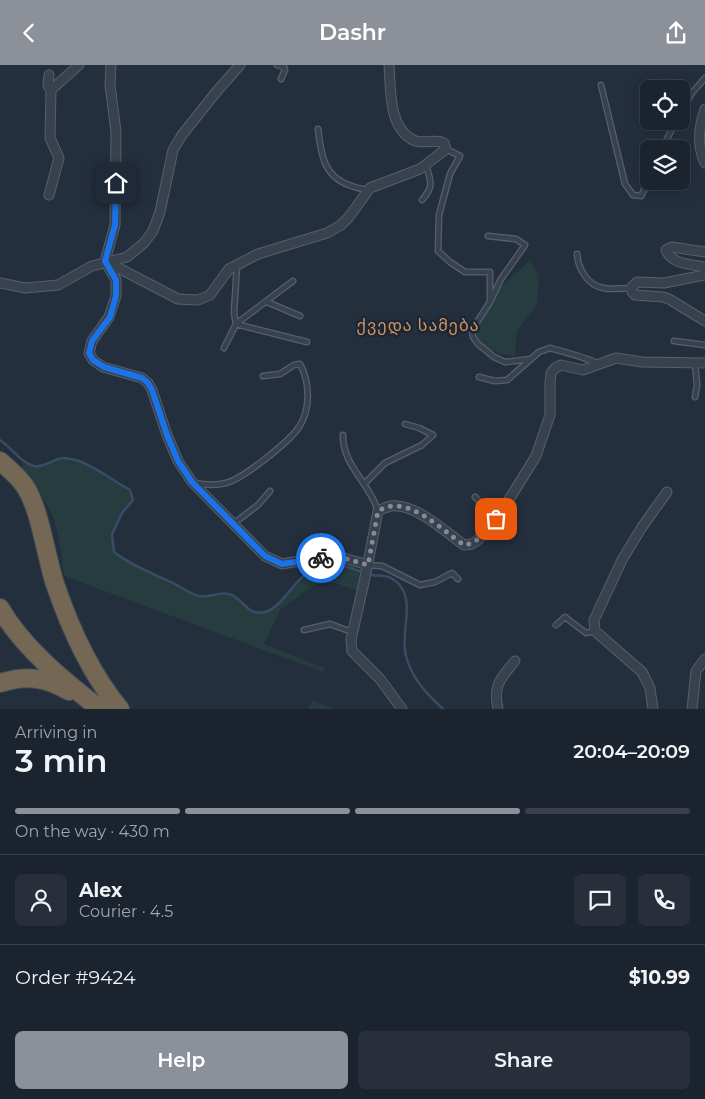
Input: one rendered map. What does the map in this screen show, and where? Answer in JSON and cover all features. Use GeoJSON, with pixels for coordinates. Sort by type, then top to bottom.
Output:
{"type":"FeatureCollection","features":[{"type":"Feature","properties":{"kind":"highway"},"geometry":{"type":"LineString","coordinates":[[0,461],[25,486],[33,503],[49,565],[67,617],[90,665],[120,709]]}},
{"type":"Feature","properties":{"kind":"highway"},"geometry":{"type":"LineString","coordinates":[[0,608],[5,617],[36,653],[98,707]]}},
{"type":"Feature","properties":{"kind":"highway"},"geometry":{"type":"LineString","coordinates":[[0,683],[33,677],[52,681],[98,707]]}},
{"type":"Feature","properties":{"kind":"street"},"geometry":{"type":"LineString","coordinates":[[51,90],[79,65]]}},
{"type":"Feature","properties":{"kind":"street"},"geometry":{"type":"LineString","coordinates":[[111,65],[110,85],[116,132],[115,225],[105,261],[116,280],[116,296],[110,317],[92,341],[89,353],[93,360],[104,367],[142,378],[148,383],[178,461],[192,482],[265,556],[282,564],[333,555],[366,573]]}},
{"type":"Feature","properties":{"kind":"street"},"geometry":{"type":"LineString","coordinates":[[0,283],[25,288],[58,285],[92,266],[105,261],[127,257],[144,243],[153,231],[160,212],[173,151],[182,135],[240,65]]}},
{"type":"Feature","properties":{"kind":"street"},"geometry":{"type":"LineString","coordinates":[[105,261],[178,299],[198,300],[210,295],[229,269],[258,254],[327,233],[334,229],[349,217],[370,189],[426,165],[446,149],[444,143],[440,141],[414,140],[402,130],[393,109],[389,65]]}},
{"type":"Feature","properties":{"kind":"street"},"geometry":{"type":"LineString","coordinates":[[48,75],[48,86],[51,90],[50,138],[59,159],[49,195]]}},
{"type":"Feature","properties":{"kind":"street"},"geometry":{"type":"LineString","coordinates":[[705,109],[700,138],[705,163]]}},
{"type":"Feature","properties":{"kind":"street"},"geometry":{"type":"LineString","coordinates":[[705,252],[672,247],[666,250],[669,256],[677,261],[705,267]]}},
{"type":"Feature","properties":{"kind":"street"},"geometry":{"type":"LineString","coordinates":[[705,275],[664,283],[637,283],[631,288],[635,295],[669,299],[705,321]]}},
{"type":"Feature","properties":{"kind":"street"},"geometry":{"type":"LineString","coordinates":[[402,709],[380,679],[352,651],[350,640],[378,511],[387,507],[397,506],[409,509],[422,515],[464,545],[472,544],[478,540],[502,511],[536,456],[550,415],[551,373],[555,368],[561,365],[583,370],[616,358],[642,362],[705,363]]}},
{"type":"Feature","properties":{"kind":"street"},"geometry":{"type":"LineString","coordinates":[[653,709],[650,688],[642,672],[595,631],[594,620],[622,559],[667,492]]}},
{"type":"Feature","properties":{"kind":"street"},"geometry":{"type":"LineString","coordinates":[[692,709],[696,671],[705,659]]}},
{"type":"Feature","properties":{"kind":"street"},"geometry":{"type":"LineString","coordinates":[[498,709],[496,696],[498,683],[515,661]]}},
{"type":"Feature","properties":{"kind":"lane"},"geometry":{"type":"LineString","coordinates":[[277,65],[284,67],[285,70],[281,79]]}},
{"type":"Feature","properties":{"kind":"lane"},"geometry":{"type":"LineString","coordinates":[[690,96],[705,78]]}},
{"type":"Feature","properties":{"kind":"lane"},"geometry":{"type":"LineString","coordinates":[[601,85],[625,184],[633,195],[641,196],[646,190]]}},
{"type":"Feature","properties":{"kind":"lane"},"geometry":{"type":"LineString","coordinates":[[318,129],[322,158],[331,175],[340,182],[364,190],[370,189]]}},
{"type":"Feature","properties":{"kind":"lane"},"geometry":{"type":"LineString","coordinates":[[446,149],[460,156],[450,174],[439,215],[438,251],[465,272],[490,272],[490,302]]}},
{"type":"Feature","properties":{"kind":"lane"},"geometry":{"type":"LineString","coordinates":[[422,200],[429,192],[431,180],[426,165]]}},
{"type":"Feature","properties":{"kind":"lane"},"geometry":{"type":"LineString","coordinates":[[488,235],[516,239],[525,245],[501,279],[490,302],[472,330],[473,337],[494,357],[505,362],[531,359]]}},
{"type":"Feature","properties":{"kind":"lane"},"geometry":{"type":"LineString","coordinates":[[577,254],[578,265],[582,273],[596,285],[602,288],[631,288]]}},
{"type":"Feature","properties":{"kind":"lane"},"geometry":{"type":"LineString","coordinates":[[236,324],[234,313],[237,265]]}},
{"type":"Feature","properties":{"kind":"lane"},"geometry":{"type":"LineString","coordinates":[[224,348],[236,324],[294,281]]}},
{"type":"Feature","properties":{"kind":"lane"},"geometry":{"type":"LineString","coordinates":[[267,302],[300,316]]}},
{"type":"Feature","properties":{"kind":"lane"},"geometry":{"type":"LineString","coordinates":[[236,324],[307,342]]}},
{"type":"Feature","properties":{"kind":"lane"},"geometry":{"type":"LineString","coordinates":[[674,341],[705,345]]}},
{"type":"Feature","properties":{"kind":"lane"},"geometry":{"type":"LineString","coordinates":[[479,377],[495,381],[507,380],[539,352],[550,348],[588,358],[600,364]]}},
{"type":"Feature","properties":{"kind":"lane"},"geometry":{"type":"LineString","coordinates":[[695,362],[697,385],[695,397]]}},
{"type":"Feature","properties":{"kind":"lane"},"geometry":{"type":"LineString","coordinates":[[192,482],[213,486],[228,483],[248,472],[275,451],[299,427],[306,411],[308,399],[306,379],[300,363],[280,374],[263,376]]}},
{"type":"Feature","properties":{"kind":"lane"},"geometry":{"type":"LineString","coordinates":[[364,484],[384,463],[422,445],[433,435],[405,424]]}},
{"type":"Feature","properties":{"kind":"lane"},"geometry":{"type":"LineString","coordinates":[[343,435],[343,445],[347,458],[375,501],[378,511]]}},
{"type":"Feature","properties":{"kind":"lane"},"geometry":{"type":"LineString","coordinates":[[233,524],[258,505],[270,491]]}},
{"type":"Feature","properties":{"kind":"lane"},"geometry":{"type":"LineString","coordinates":[[475,497],[496,519]]}},
{"type":"Feature","properties":{"kind":"lane"},"geometry":{"type":"LineString","coordinates":[[366,573],[382,566],[420,585],[435,582],[452,573],[458,579]]}},
{"type":"Feature","properties":{"kind":"lane"},"geometry":{"type":"LineString","coordinates":[[556,625],[565,617],[586,633],[595,631]]}},
{"type":"Feature","properties":{"kind":"lane"},"geometry":{"type":"LineString","coordinates":[[304,630],[330,624],[352,632]]}},
{"type":"Feature","properties":{"kind":"green space"},"geometry":{"type":"Polygon","coordinates":[[[530,260],[539,276],[537,305],[517,331],[515,356],[495,352],[480,342],[473,330],[502,286],[530,260]]]}},
{"type":"Feature","properties":{"kind":"green space"},"geometry":{"type":"Polygon","coordinates":[[[63,458],[82,463],[130,490],[133,500],[122,513],[112,534],[114,552],[136,566],[195,595],[206,597],[228,593],[238,598],[249,609],[259,612],[275,607],[307,573],[320,565],[335,563],[364,573],[359,591],[335,583],[317,584],[304,592],[280,610],[264,644],[324,668],[323,672],[64,576],[55,522],[42,497],[22,468],[23,460],[39,466],[63,458]]]}},
{"type":"Feature","properties":{"kind":"green space"},"geometry":{"type":"Polygon","coordinates":[[[312,700],[334,709],[308,709],[312,700]]]}},
{"type":"Feature","properties":{"kind":"waterway"},"geometry":{"type":"LineString","coordinates":[[0,440],[20,458],[34,466],[42,466],[64,458],[76,460],[93,467],[130,490],[133,500],[122,513],[112,534],[114,552],[136,566],[196,595],[229,594],[250,610],[261,613],[274,608],[297,582],[313,568],[330,564],[340,565],[364,573]]}},
{"type":"Feature","properties":{"kind":"waterway"},"geometry":{"type":"LineString","coordinates":[[369,575],[391,578],[400,585],[405,593],[407,603],[406,656],[412,672],[421,685],[443,709]]}},
{"type":"Feature","properties":{"kind":"way so far"},"geometry":{"type":"LineString","coordinates":[[321,558],[333,555],[368,565],[378,511],[387,507],[397,506],[422,515],[464,545],[472,544],[478,540],[496,519]]}},
{"type":"Feature","properties":{"kind":"district","name":"ქვედა სამება"},"geometry":{"type":"Point","coordinates":[418,325]}},
{"type":"Feature","properties":{"kind":"route"},"geometry":{"type":"LineString","coordinates":[[116,183],[115,225],[105,261],[116,280],[116,296],[110,317],[92,341],[89,353],[93,360],[104,367],[142,378],[148,383],[178,461],[192,482],[265,556],[272,561],[282,564],[321,558]]}}]}
